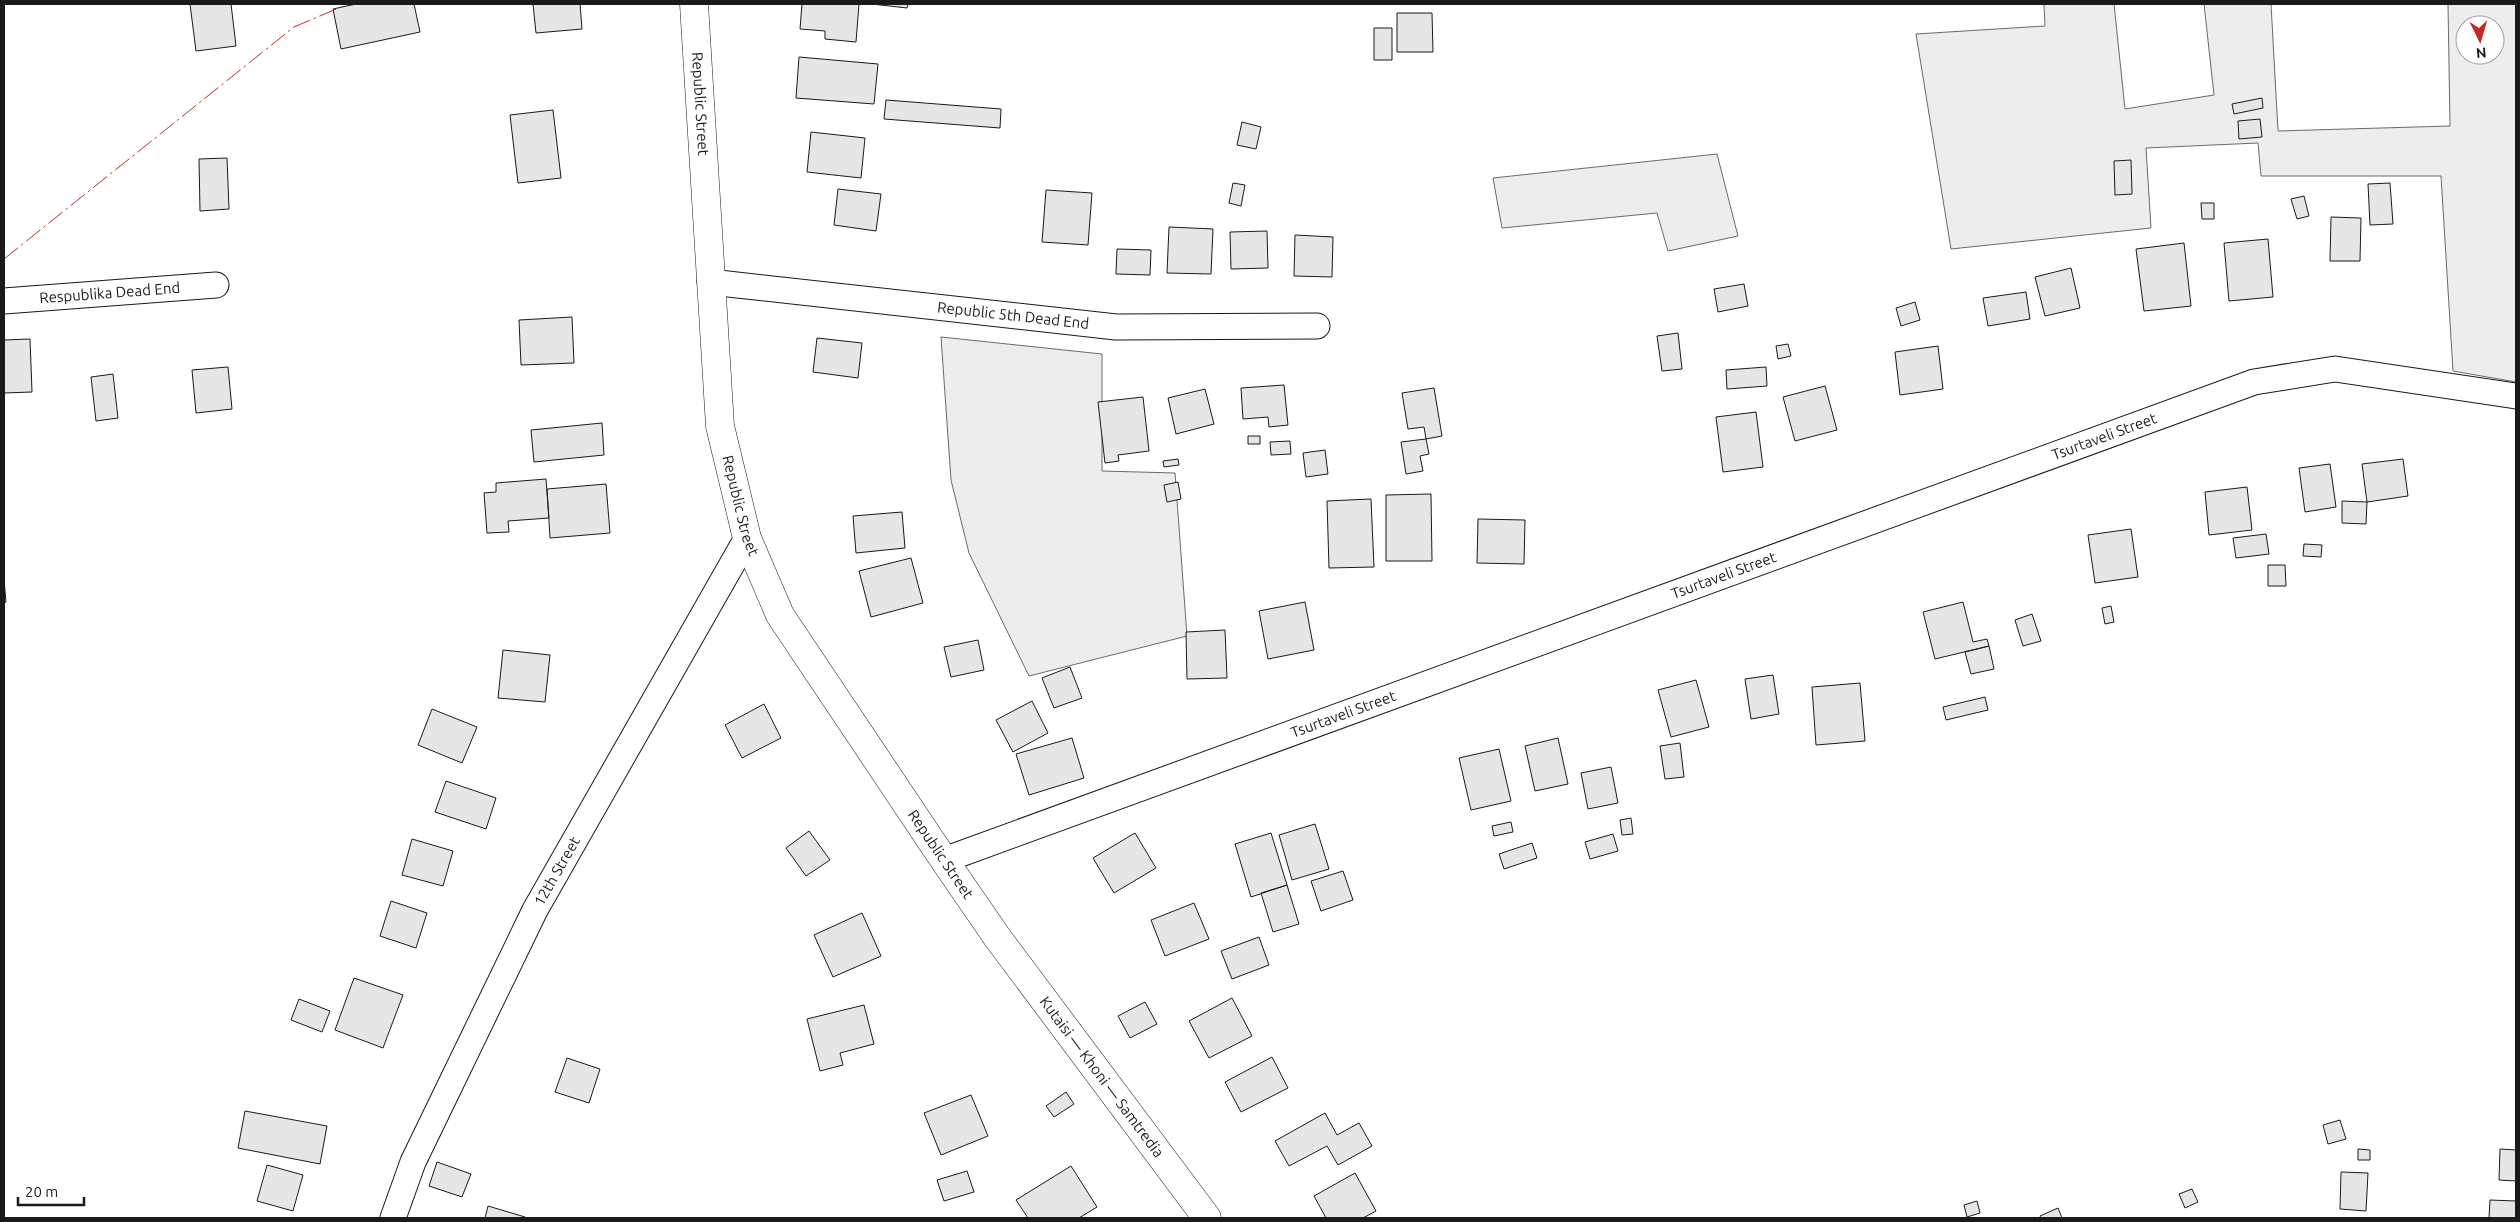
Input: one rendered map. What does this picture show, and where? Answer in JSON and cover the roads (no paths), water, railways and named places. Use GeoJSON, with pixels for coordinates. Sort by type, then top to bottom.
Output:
{"type":"FeatureCollection","features":[{"type":"Feature","properties":{"kind":"main road","name":"Republic Street"},"geometry":{"type":"LineString","coordinates":[[694,4],[720,426],[747,538],[780,615],[997,937]]}},
{"type":"Feature","properties":{"kind":"main road","name":"Kutaisi — Khoni — Samtredia"},"geometry":{"type":"LineString","coordinates":[[997,937],[1207,1218]]}},
{"type":"Feature","properties":{"kind":"street","name":"Republic 5th Dead End"},"geometry":{"type":"LineString","coordinates":[[710,282],[1116,327],[1317,326]]}},
{"type":"Feature","properties":{"kind":"street","name":"Respublika Dead End"},"geometry":{"type":"LineString","coordinates":[[4,301],[216,285]]}},
{"type":"Feature","properties":{"kind":"street","name":"Tsurtaveli Street"},"geometry":{"type":"LineString","coordinates":[[944,860],[2254,382],[2335,368],[2516,396]]}},
{"type":"Feature","properties":{"kind":"street","name":"12th Street"},"geometry":{"type":"LineString","coordinates":[[393,1218],[414,1162],[535,910],[747,538]]}}]}
